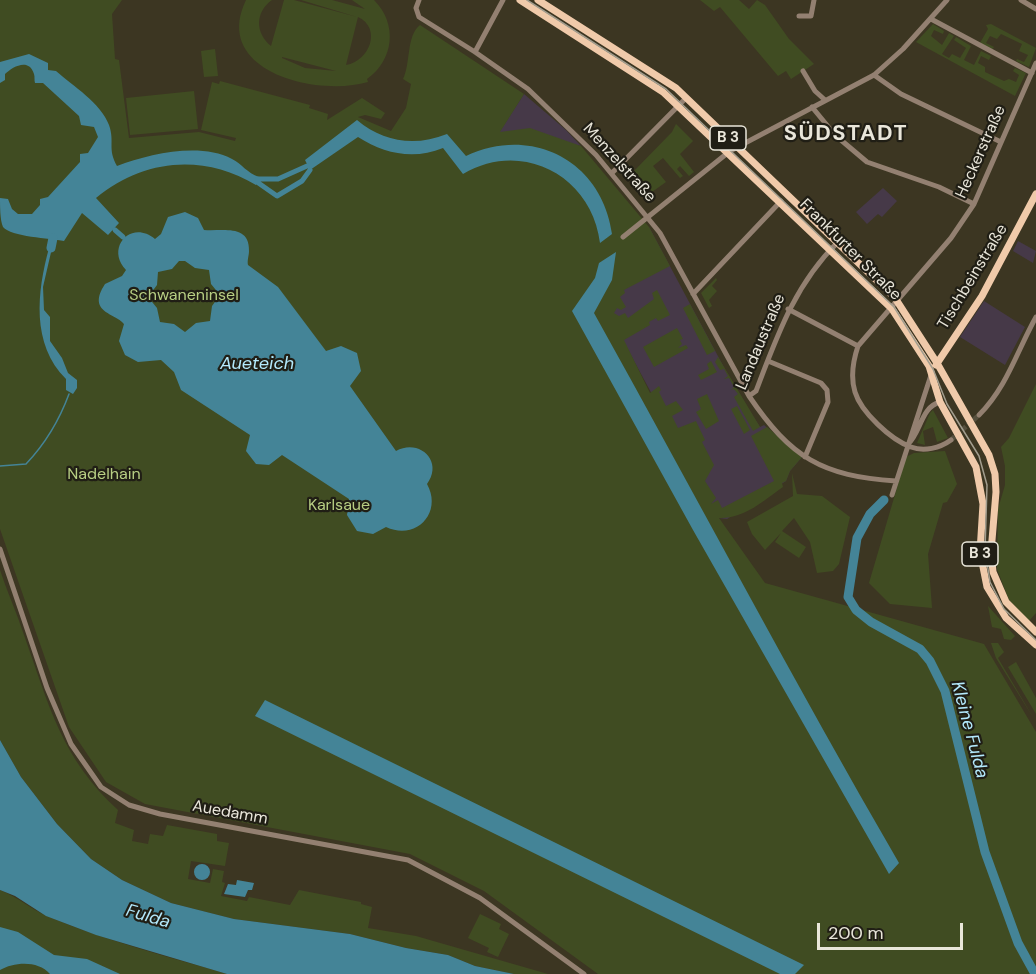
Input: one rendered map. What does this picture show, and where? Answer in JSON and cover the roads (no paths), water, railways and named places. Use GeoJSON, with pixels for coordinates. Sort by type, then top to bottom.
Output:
{"type":"FeatureCollection","features":[{"type":"Feature","properties":{"kind":"main road","name":"Frankfurter Straße"},"geometry":{"type":"LineString","coordinates":[[520,0],[653,85],[678,105],[892,309],[932,372],[940,402],[971,456],[981,487],[980,552],[987,587],[1006,618],[1036,645]]}},
{"type":"Feature","properties":{"kind":"main road","name":"Frankfurter Straße"},"geometry":{"type":"LineString","coordinates":[[538,0],[660,76],[838,242],[898,303],[938,363],[982,440],[992,464],[996,492],[991,552],[997,583],[1012,610],[1036,632]]}},
{"type":"Feature","properties":{"kind":"main road","name":"Tischbeinstraße"},"geometry":{"type":"LineString","coordinates":[[932,372],[982,296],[1036,194]]}},
{"type":"Feature","properties":{"kind":"main road"},"geometry":{"type":"LineString","coordinates":[[928,348],[939,350],[948,346]]}},
{"type":"Feature","properties":{"kind":"street","name":"Menzelstraße"},"geometry":{"type":"LineString","coordinates":[[418,0],[416,8],[419,17],[475,52],[546,105],[612,173],[650,217],[749,396]]}},
{"type":"Feature","properties":{"kind":"street"},"geometry":{"type":"LineString","coordinates":[[475,52],[503,0]]}},
{"type":"Feature","properties":{"kind":"street"},"geometry":{"type":"LineString","coordinates":[[799,16],[809,18],[814,0]]}},
{"type":"Feature","properties":{"kind":"street"},"geometry":{"type":"LineString","coordinates":[[1021,0],[1036,9]]}},
{"type":"Feature","properties":{"kind":"street"},"geometry":{"type":"LineString","coordinates":[[623,237],[737,147],[874,75],[903,49],[945,1]]}},
{"type":"Feature","properties":{"kind":"street"},"geometry":{"type":"LineString","coordinates":[[931,19],[1032,73]]}},
{"type":"Feature","properties":{"kind":"street","name":"Heckerstraße"},"geometry":{"type":"LineString","coordinates":[[858,346],[898,303],[951,238],[974,204],[1036,63]]}},
{"type":"Feature","properties":{"kind":"street"},"geometry":{"type":"LineString","coordinates":[[803,71],[815,91],[825,100]]}},
{"type":"Feature","properties":{"kind":"street"},"geometry":{"type":"LineString","coordinates":[[874,75],[901,94],[1001,142]]}},
{"type":"Feature","properties":{"kind":"street"},"geometry":{"type":"LineString","coordinates":[[612,173],[686,98]]}},
{"type":"Feature","properties":{"kind":"street"},"geometry":{"type":"LineString","coordinates":[[812,107],[835,135],[867,162],[939,187],[974,204]]}},
{"type":"Feature","properties":{"kind":"street"},"geometry":{"type":"LineString","coordinates":[[693,294],[781,201]]}},
{"type":"Feature","properties":{"kind":"street","name":"Landaustraße"},"geometry":{"type":"LineString","coordinates":[[838,242],[808,275],[788,309],[756,391],[749,396],[765,420],[805,457],[842,475],[896,482]]}},
{"type":"Feature","properties":{"kind":"street"},"geometry":{"type":"LineString","coordinates":[[788,309],[858,346],[852,369],[858,402],[871,418],[906,445],[926,449],[944,445],[951,440]]}},
{"type":"Feature","properties":{"kind":"street"},"geometry":{"type":"LineString","coordinates":[[979,415],[1004,384],[1036,317]]}},
{"type":"Feature","properties":{"kind":"street"},"geometry":{"type":"LineString","coordinates":[[768,361],[821,383],[827,390],[828,402],[805,457]]}},
{"type":"Feature","properties":{"kind":"street"},"geometry":{"type":"LineString","coordinates":[[892,495],[906,445],[932,372]]}},
{"type":"Feature","properties":{"kind":"street"},"geometry":{"type":"LineString","coordinates":[[906,445],[914,439],[927,410],[940,402]]}},
{"type":"Feature","properties":{"kind":"street","name":"Auedamm"},"geometry":{"type":"LineString","coordinates":[[0,549],[62,727],[88,771],[101,787],[116,798],[142,810],[160,814],[408,860],[480,898],[584,974]]}},
{"type":"Feature","properties":{"kind":"water"},"geometry":{"type":"Polygon","coordinates":[[[29,54],[48,63],[48,70],[56,71],[100,109],[109,125],[112,155],[117,166],[159,154],[205,151],[236,161],[259,177],[256,185],[215,168],[174,165],[153,168],[114,185],[96,198],[119,223],[108,235],[82,213],[64,241],[22,235],[7,230],[2,224],[0,198],[8,199],[12,209],[18,214],[32,214],[40,205],[40,199],[48,197],[80,162],[80,154],[88,153],[98,137],[94,127],[81,125],[79,116],[43,83],[35,83],[32,69],[28,66],[20,65],[12,69],[5,74],[5,80],[0,83],[0,62],[29,54]]]}},
{"type":"Feature","properties":{"kind":"water"},"geometry":{"type":"Polygon","coordinates":[[[357,120],[388,138],[400,140],[423,140],[447,134],[466,156],[491,147],[515,145],[539,148],[560,156],[579,169],[594,187],[606,208],[612,234],[600,243],[594,219],[584,199],[569,182],[551,170],[530,163],[508,161],[485,164],[463,174],[443,148],[421,154],[399,153],[378,148],[358,137],[310,170],[305,160],[357,120]]]}},
{"type":"Feature","properties":{"kind":"water","name":"Aueteich"},"geometry":{"type":"Polygon","coordinates":[[[185,212],[198,218],[204,230],[233,231],[245,236],[249,251],[248,265],[278,287],[326,351],[341,346],[357,353],[361,371],[350,386],[396,451],[413,447],[426,454],[431,460],[433,467],[427,484],[432,505],[424,522],[407,530],[386,527],[373,534],[357,531],[347,515],[349,499],[282,455],[269,465],[256,464],[246,451],[250,435],[181,390],[174,372],[161,360],[138,362],[125,355],[119,341],[124,324],[104,311],[99,301],[100,294],[105,284],[122,276],[126,270],[120,262],[118,253],[124,239],[137,232],[155,239],[161,234],[168,217],[185,212]],[[179,261],[172,269],[158,272],[157,285],[148,297],[157,308],[160,322],[174,324],[185,332],[196,323],[210,321],[212,306],[220,295],[211,284],[209,270],[195,268],[185,261],[179,261]]]}},
{"type":"Feature","properties":{"kind":"water"},"geometry":{"type":"Polygon","coordinates":[[[49,248],[52,248],[43,287],[44,310],[50,317],[50,341],[62,358],[68,373],[77,380],[77,388],[73,394],[66,390],[66,379],[47,350],[42,334],[40,300],[49,248]]]}},
{"type":"Feature","properties":{"kind":"water"},"geometry":{"type":"Polygon","coordinates":[[[616,252],[612,280],[594,313],[783,658],[899,863],[889,874],[693,530],[572,311],[595,278],[599,263],[616,252]]]}},
{"type":"Feature","properties":{"kind":"water"},"geometry":{"type":"Polygon","coordinates":[[[265,700],[804,965],[795,974],[780,974],[255,716],[265,700]]]}},
{"type":"Feature","properties":{"kind":"water","name":"Fulda"},"geometry":{"type":"Polygon","coordinates":[[[0,740],[21,777],[57,824],[91,859],[122,880],[171,903],[234,919],[350,934],[406,948],[448,955],[475,966],[514,974],[227,974],[96,935],[46,916],[15,896],[0,890],[0,740]]]}},
{"type":"Feature","properties":{"kind":"water"},"geometry":{"type":"Polygon","coordinates":[[[202,864],[210,872],[202,880],[194,872],[202,864]]]}},
{"type":"Feature","properties":{"kind":"water"},"geometry":{"type":"Polygon","coordinates":[[[237,880],[254,883],[252,890],[248,890],[245,897],[224,894],[228,884],[236,885],[237,880]]]}},
{"type":"Feature","properties":{"kind":"water"},"geometry":{"type":"Polygon","coordinates":[[[0,927],[18,932],[54,955],[87,959],[120,974],[50,974],[33,964],[12,965],[0,970],[0,927]]]}},
{"type":"Feature","properties":{"kind":"waterway"},"geometry":{"type":"LineString","coordinates":[[258,179],[278,179],[307,166]]}},
{"type":"Feature","properties":{"kind":"waterway"},"geometry":{"type":"LineString","coordinates":[[257,182],[277,196],[302,181],[310,170]]}},
{"type":"Feature","properties":{"kind":"waterway"},"geometry":{"type":"LineString","coordinates":[[115,230],[123,237]]}},
{"type":"Feature","properties":{"kind":"waterway"},"geometry":{"type":"LineString","coordinates":[[51,248],[53,238]]}},
{"type":"Feature","properties":{"kind":"waterway"},"geometry":{"type":"LineString","coordinates":[[0,466],[26,464],[51,431],[69,394]]}},
{"type":"Feature","properties":{"kind":"waterway","name":"Kleine Fulda"},"geometry":{"type":"LineString","coordinates":[[884,500],[870,514],[857,538],[848,597],[856,610],[871,622],[920,649],[930,661],[945,691],[985,852],[1018,943],[1035,974]]}},
{"type":"Feature","properties":{"kind":"tunnel"},"geometry":{"type":"LineString","coordinates":[[951,440],[979,415]]}},
{"type":"Feature","properties":{"kind":"tram line"},"geometry":{"type":"LineString","coordinates":[[527,0],[666,89],[894,307],[933,369],[947,404],[979,456],[987,485],[985,550],[990,582],[1004,609],[1036,640]]}},
{"type":"Feature","properties":{"kind":"district","name":"SÜDSTADT"},"geometry":{"type":"Point","coordinates":[846,134]}},
{"type":"Feature","properties":{"kind":"park label","name":"Schwaneninsel"},"geometry":{"type":"Point","coordinates":[184,296]}},
{"type":"Feature","properties":{"kind":"park label","name":"Nadelhain"},"geometry":{"type":"Point","coordinates":[104,475]}},
{"type":"Feature","properties":{"kind":"park label","name":"Karlsaue"},"geometry":{"type":"Point","coordinates":[339,506]}}]}
